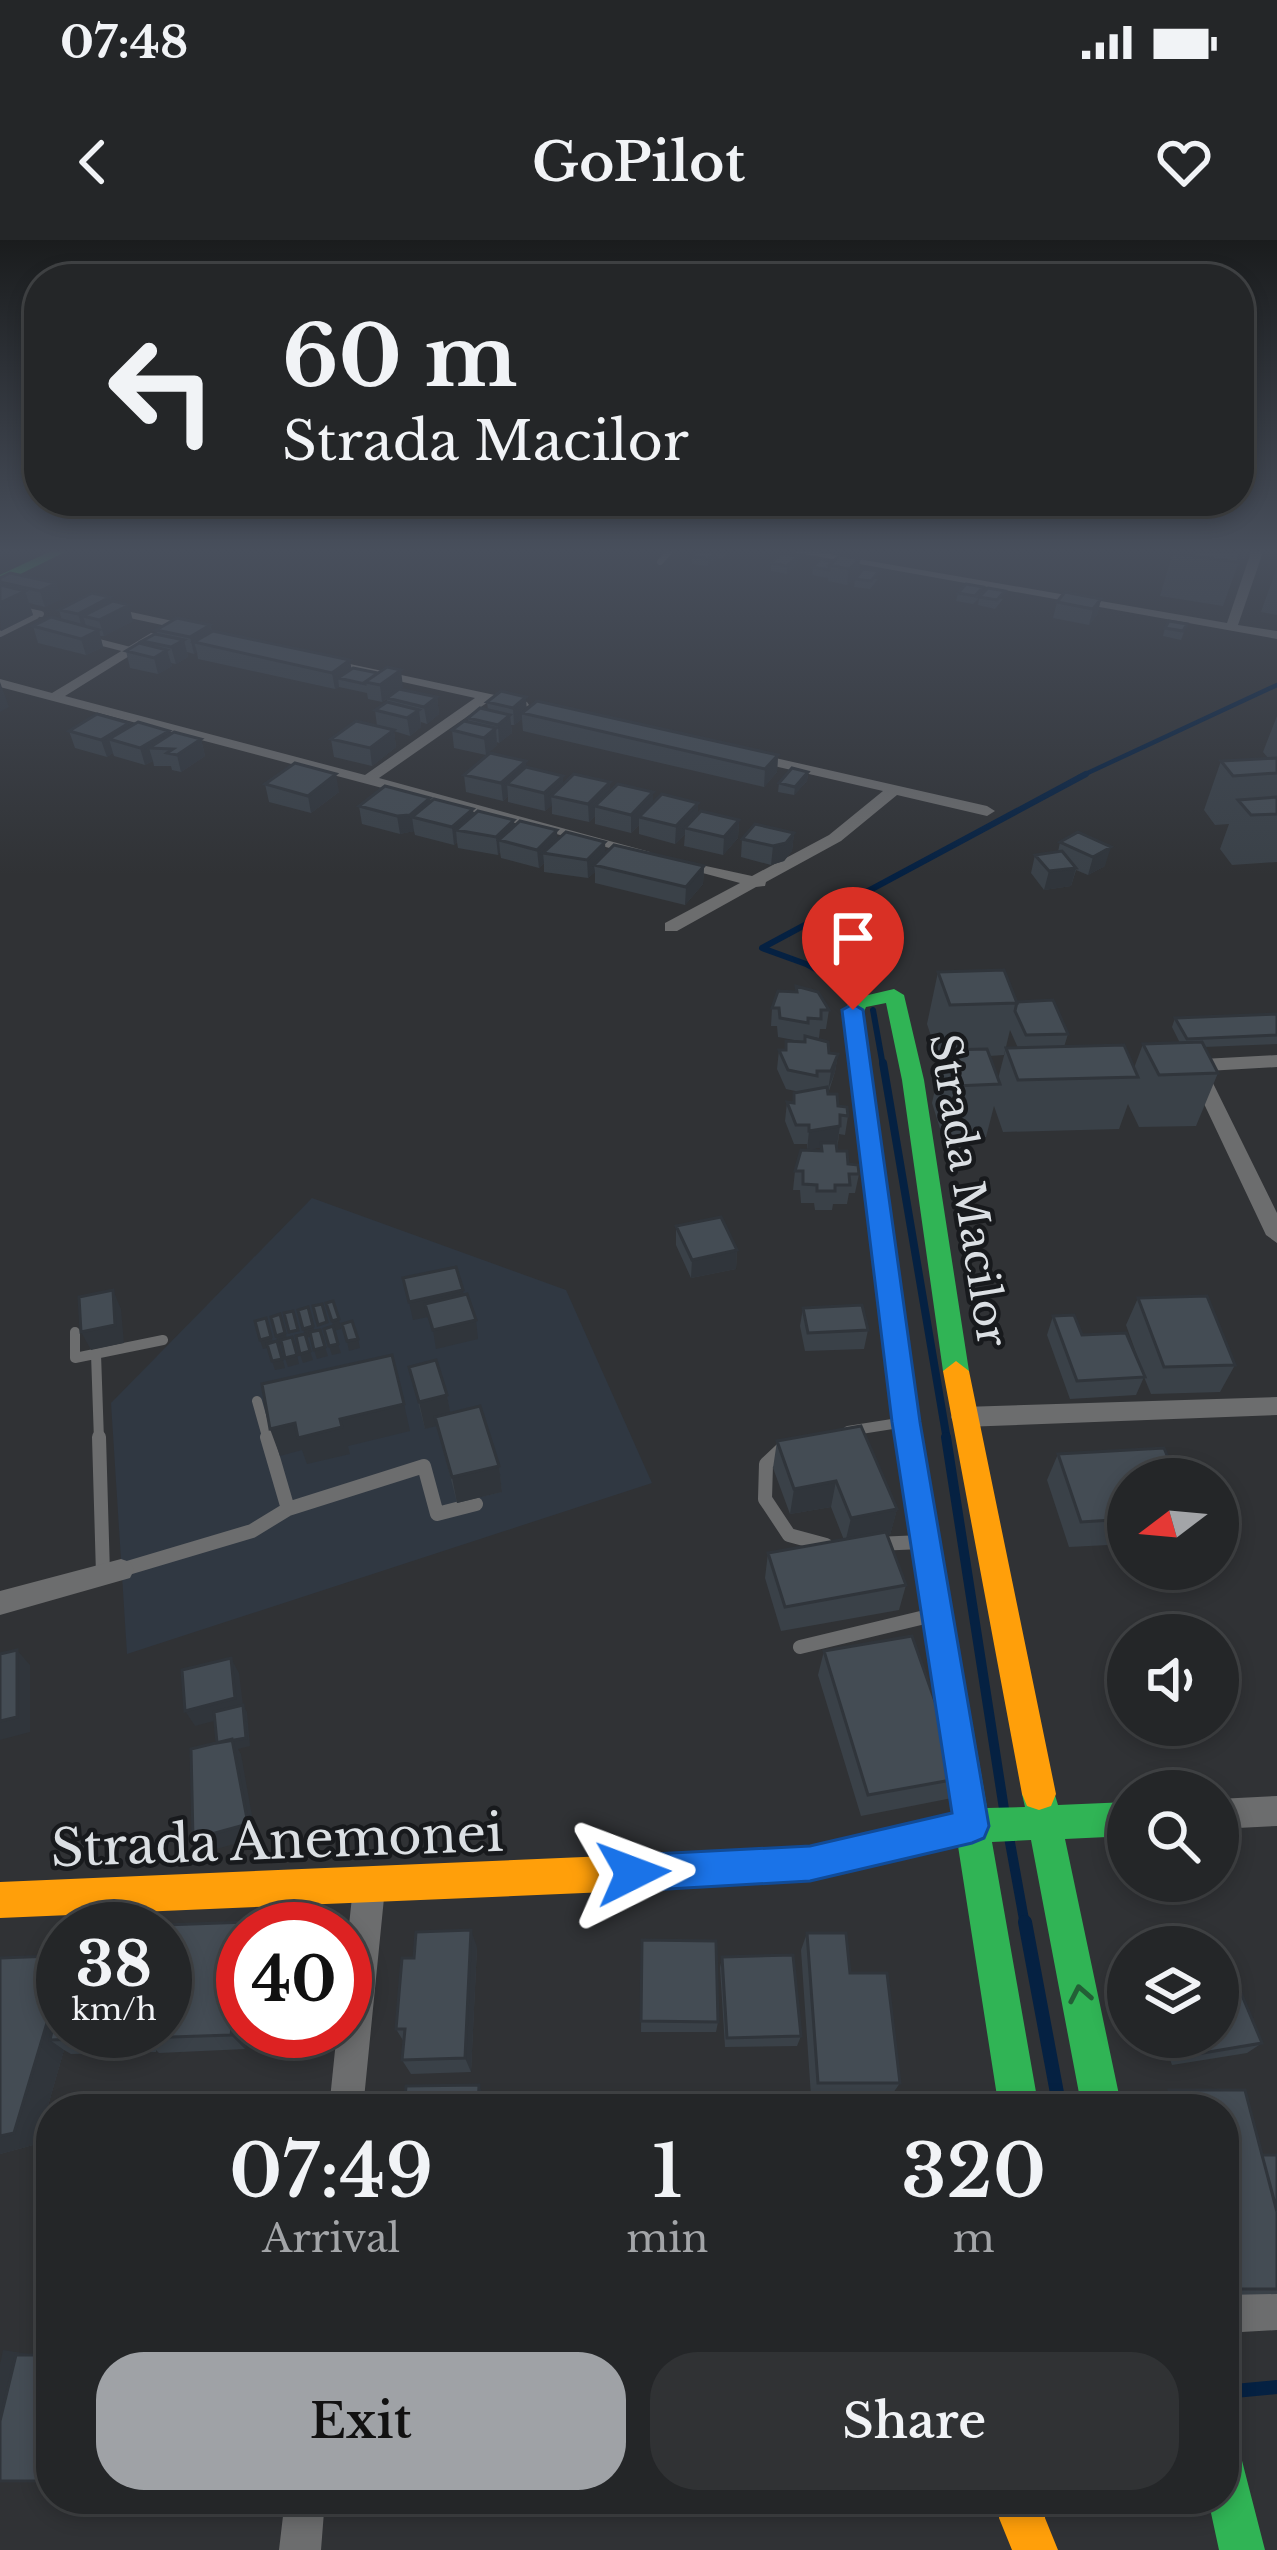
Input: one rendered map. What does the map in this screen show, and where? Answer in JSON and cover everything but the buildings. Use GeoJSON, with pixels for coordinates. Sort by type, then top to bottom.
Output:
{"type":"FeatureCollection","features":[{"type":"Feature","properties":{"kind":"street"},"geometry":{"type":"LineString","coordinates":[[53,698],[114,660]]}},
{"type":"Feature","properties":{"kind":"street"},"geometry":{"type":"LineString","coordinates":[[324,660],[532,707]]}},
{"type":"Feature","properties":{"kind":"street"},"geometry":{"type":"LineString","coordinates":[[0,683],[759,883]]}},
{"type":"Feature","properties":{"kind":"street"},"geometry":{"type":"LineString","coordinates":[[366,781],[486,697]]}},
{"type":"Feature","properties":{"kind":"street"},"geometry":{"type":"LineString","coordinates":[[736,753],[987,811]]}},
{"type":"Feature","properties":{"kind":"street"},"geometry":{"type":"LineString","coordinates":[[671,927],[835,838],[896,789]]}},
{"type":"Feature","properties":{"kind":"street","name":"Strada Macilor"},"geometry":{"type":"LineString","coordinates":[[1017,2094],[978,1826],[936,1615],[906,1422],[852,1016],[858,1004],[894,995],[924,1080],[963,1417],[1037,1824],[1099,2094]]}},
{"type":"Feature","properties":{"kind":"street"},"geometry":{"type":"LineString","coordinates":[[1154,1070],[1277,1061]]}},
{"type":"Feature","properties":{"kind":"street"},"geometry":{"type":"LineString","coordinates":[[1195,1065],[1277,1235]]}},
{"type":"Feature","properties":{"kind":"street"},"geometry":{"type":"LineString","coordinates":[[963,1417],[1277,1406]]}},
{"type":"Feature","properties":{"kind":"street"},"geometry":{"type":"LineString","coordinates":[[0,1603],[112,1572]]}},
{"type":"Feature","properties":{"kind":"street"},"geometry":{"type":"LineString","coordinates":[[1239,1813],[1277,1811]]}},
{"type":"Feature","properties":{"kind":"street","name":"Strada Anemonei"},"geometry":{"type":"LineString","coordinates":[[0,1900],[368,1888],[810,1863],[978,1826],[1107,1820]]}},
{"type":"Feature","properties":{"kind":"street"},"geometry":{"type":"LineString","coordinates":[[347,2094],[368,1888]]}},
{"type":"Feature","properties":{"kind":"street"},"geometry":{"type":"LineString","coordinates":[[1239,2313],[1277,2311]]}},
{"type":"Feature","properties":{"kind":"street"},"geometry":{"type":"LineString","coordinates":[[300,2550],[304,2514]]}},
{"type":"Feature","properties":{"kind":"street"},"geometry":{"type":"LineString","coordinates":[[1022,2514],[1035,2550]]}},
{"type":"Feature","properties":{"kind":"street"},"geometry":{"type":"LineString","coordinates":[[1234,2514],[1242,2550]]}},
{"type":"Feature","properties":{"kind":"lane"},"geometry":{"type":"LineString","coordinates":[[75,1332],[75,1358],[163,1340]]}},
{"type":"Feature","properties":{"kind":"lane"},"geometry":{"type":"LineString","coordinates":[[96,1354],[112,1572],[252,1532],[288,1509],[424,1466],[436,1514],[476,1504]]}},
{"type":"Feature","properties":{"kind":"lane"},"geometry":{"type":"LineString","coordinates":[[257,1401],[288,1509]]}},
{"type":"Feature","properties":{"kind":"lane"},"geometry":{"type":"LineString","coordinates":[[837,1433],[906,1422]]}},
{"type":"Feature","properties":{"kind":"lane"},"geometry":{"type":"LineString","coordinates":[[791,1440],[766,1464],[765,1499],[789,1535],[815,1546],[837,1545]]}},
{"type":"Feature","properties":{"kind":"lane"},"geometry":{"type":"LineString","coordinates":[[859,1544],[925,1542]]}},
{"type":"Feature","properties":{"kind":"lane"},"geometry":{"type":"LineString","coordinates":[[800,1647],[936,1615]]}},
{"type":"Feature","properties":{"kind":"shaded area"},"geometry":{"type":"Polygon","coordinates":[[[312,1198],[566,1290],[652,1483],[127,1654],[111,1403],[312,1198]]]}},
{"type":"Feature","properties":{"kind":"waterway"},"geometry":{"type":"LineString","coordinates":[[1079,777],[1277,685]]}},
{"type":"Feature","properties":{"kind":"waterway"},"geometry":{"type":"LineString","coordinates":[[862,995],[806,964],[762,948],[1086,774]]}},
{"type":"Feature","properties":{"kind":"waterway"},"geometry":{"type":"LineString","coordinates":[[873,1010],[883,1066]]}},
{"type":"Feature","properties":{"kind":"waterway"},"geometry":{"type":"LineString","coordinates":[[883,1063],[947,1440]]}},
{"type":"Feature","properties":{"kind":"waterway"},"geometry":{"type":"LineString","coordinates":[[946,1437],[1004,1809]]}},
{"type":"Feature","properties":{"kind":"waterway"},"geometry":{"type":"LineString","coordinates":[[1009,1837],[1025,1925]]}},
{"type":"Feature","properties":{"kind":"waterway"},"geometry":{"type":"LineString","coordinates":[[1025,1922],[1057,2094]]}},
{"type":"Feature","properties":{"kind":"waterway"},"geometry":{"type":"LineString","coordinates":[[1239,2391],[1277,2387]]}},
{"type":"Feature","properties":{"kind":"traffic: fast"},"geometry":{"type":"LineString","coordinates":[[956,1371],[913,1080],[894,995],[858,1003],[852,1016],[906,1422],[1017,2094]]}},
{"type":"Feature","properties":{"kind":"traffic: fast"},"geometry":{"type":"LineString","coordinates":[[1039,1794],[1099,2094]]}},
{"type":"Feature","properties":{"kind":"traffic: fast"},"geometry":{"type":"LineString","coordinates":[[607,1874],[810,1863],[972,1826],[1107,1820]]}},
{"type":"Feature","properties":{"kind":"traffic: fast"},"geometry":{"type":"LineString","coordinates":[[1234,2514],[1242,2550]]}},
{"type":"Feature","properties":{"kind":"traffic: slow"},"geometry":{"type":"LineString","coordinates":[[956,1371],[1039,1794]]}},
{"type":"Feature","properties":{"kind":"traffic: slow"},"geometry":{"type":"LineString","coordinates":[[0,1900],[607,1874]]}},
{"type":"Feature","properties":{"kind":"traffic: slow"},"geometry":{"type":"LineString","coordinates":[[1022,2514],[1035,2550]]}},
{"type":"Feature","properties":{"kind":"route"},"geometry":{"type":"LineString","coordinates":[[633,1873],[810,1863],[972,1826],[906,1422],[853,1010]]}}]}
